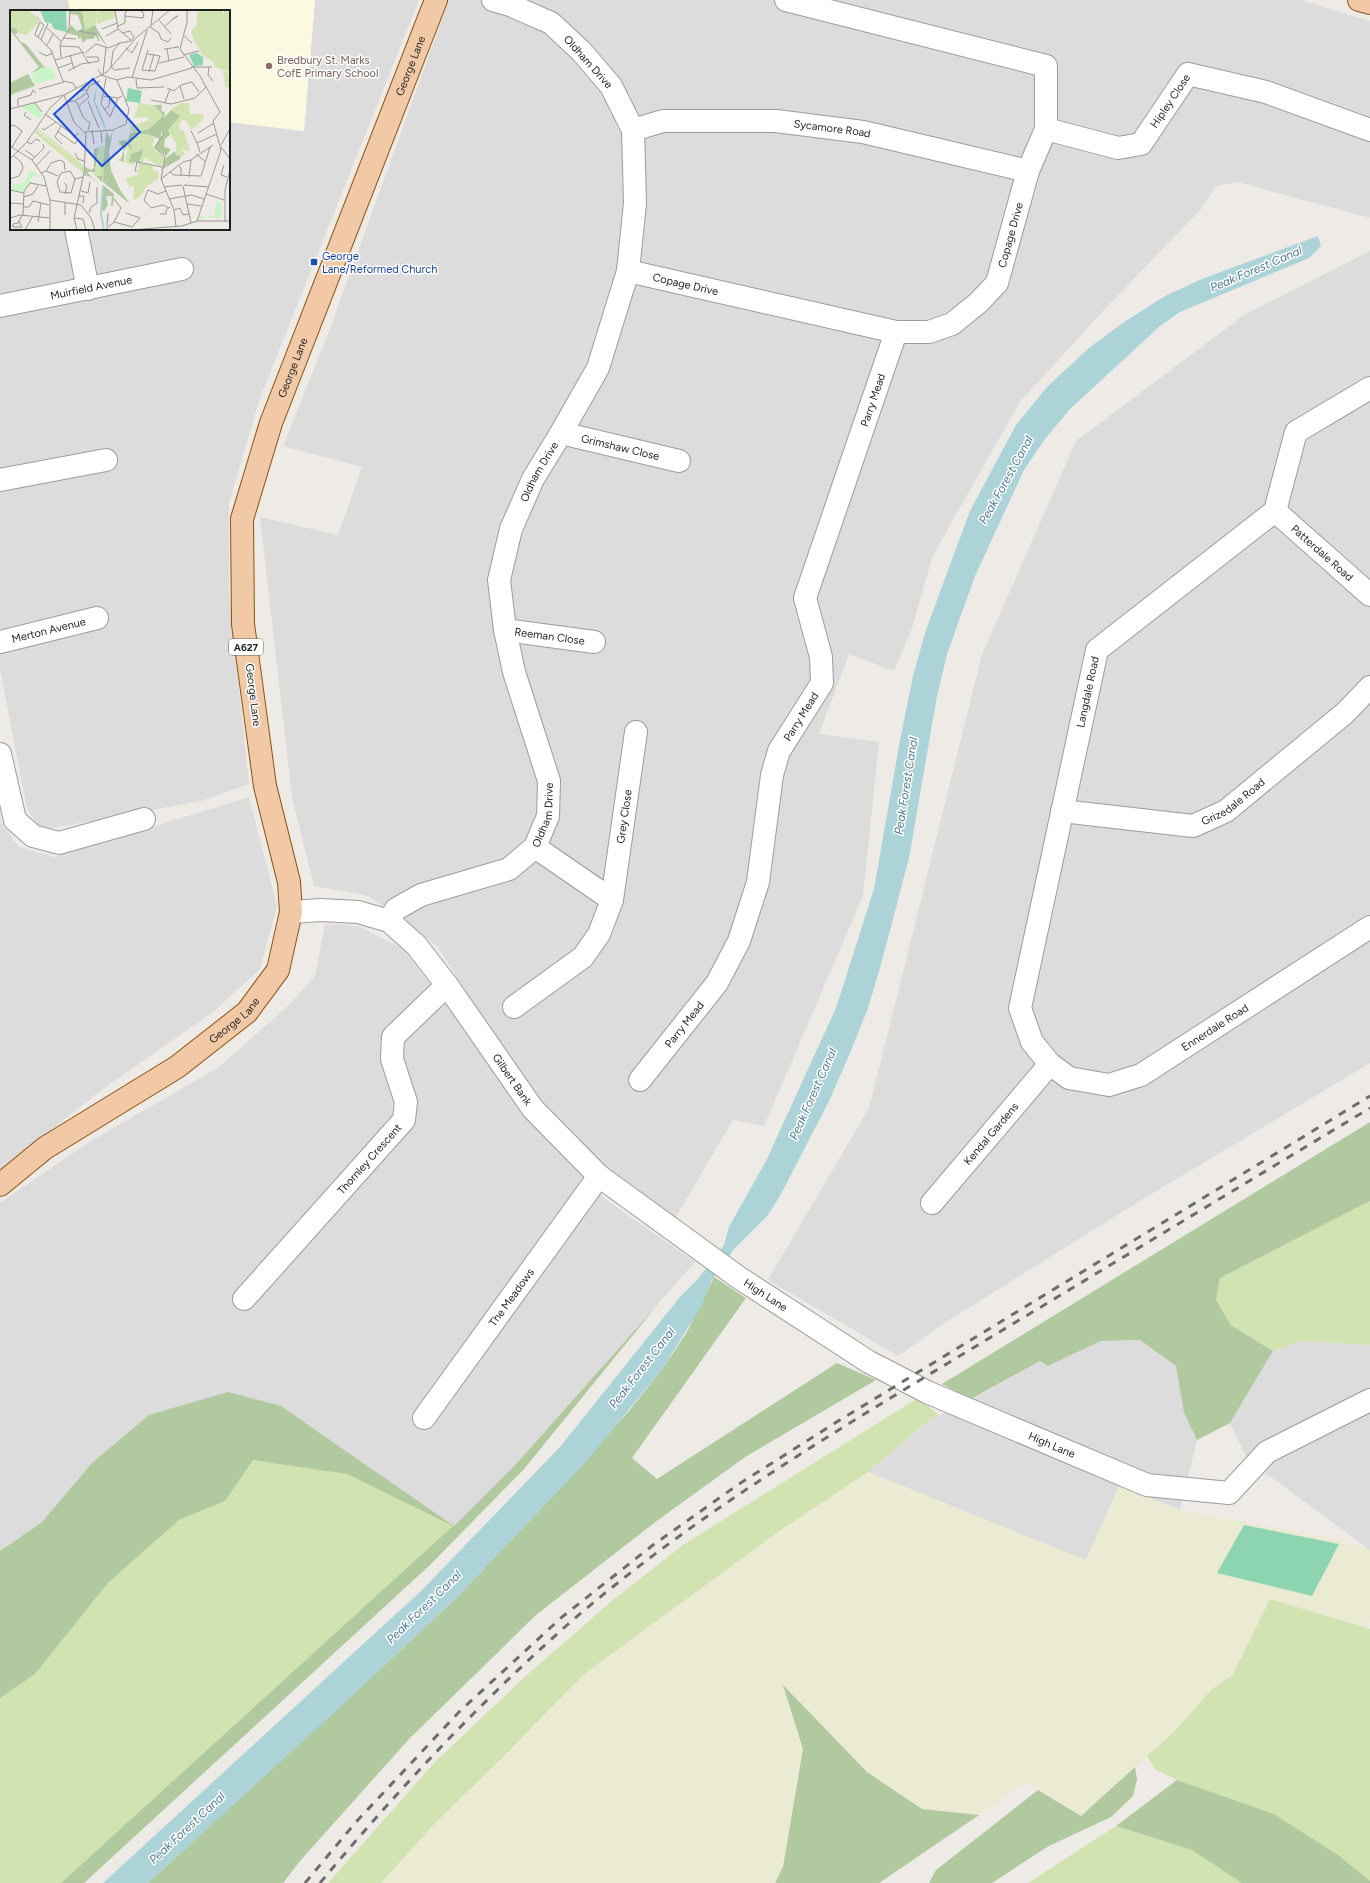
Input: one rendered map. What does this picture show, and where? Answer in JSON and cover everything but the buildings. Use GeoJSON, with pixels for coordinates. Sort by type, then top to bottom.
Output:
{"type":"FeatureCollection","features":[{"type":"Feature","properties":{"kind":"main road","name":"George Lane"},"geometry":{"type":"LineString","coordinates":[[0,1185],[45,1148],[178,1067],[247,1012],[278,970],[291,912],[289,882],[265,786],[244,624],[242,519],[271,423],[436,0]]}},
{"type":"Feature","properties":{"kind":"main road"},"geometry":{"type":"LineString","coordinates":[[1360,0],[1370,3]]}},
{"type":"Feature","properties":{"kind":"street","name":"Oldham Drive"},"geometry":{"type":"LineString","coordinates":[[389,921],[396,909],[421,895],[509,869],[535,847],[548,816],[549,782],[514,672],[504,630],[499,580],[511,529],[533,479],[598,368],[628,271],[635,203],[633,130],[611,86],[582,52],[551,23],[517,8],[493,0]]}},
{"type":"Feature","properties":{"kind":"street","name":"Copage Drive"},"geometry":{"type":"LineString","coordinates":[[628,271],[896,332],[929,332],[952,324],[978,303],[997,283],[1028,171],[1046,129],[1046,66],[786,0]]}},
{"type":"Feature","properties":{"kind":"street","name":"Hipley Close"},"geometry":{"type":"LineString","coordinates":[[1046,129],[1118,148],[1141,144],[1188,74],[1266,92],[1370,130]]}},
{"type":"Feature","properties":{"kind":"street","name":"Sycamore Road"},"geometry":{"type":"LineString","coordinates":[[633,130],[663,121],[776,121],[863,132],[1028,171]]}},
{"type":"Feature","properties":{"kind":"street"},"geometry":{"type":"LineString","coordinates":[[76,230],[88,289]]}},
{"type":"Feature","properties":{"kind":"street","name":"Muirfield Avenue"},"geometry":{"type":"LineString","coordinates":[[0,306],[88,289],[182,268]]}},
{"type":"Feature","properties":{"kind":"street","name":"Parry Mead"},"geometry":{"type":"LineString","coordinates":[[640,1080],[717,982],[739,941],[758,882],[772,775],[779,751],[822,683],[821,656],[805,598],[896,332]]}},
{"type":"Feature","properties":{"kind":"street"},"geometry":{"type":"LineString","coordinates":[[1275,510],[1296,432],[1370,388]]}},
{"type":"Feature","properties":{"kind":"street","name":"Grimshaw Close"},"geometry":{"type":"LineString","coordinates":[[561,433],[679,461]]}},
{"type":"Feature","properties":{"kind":"street"},"geometry":{"type":"LineString","coordinates":[[0,480],[106,460]]}},
{"type":"Feature","properties":{"kind":"street","name":"Patterdale Road"},"geometry":{"type":"LineString","coordinates":[[1275,510],[1370,595]]}},
{"type":"Feature","properties":{"kind":"street","name":"Langdale Road"},"geometry":{"type":"LineString","coordinates":[[1050,1064],[1032,1042],[1020,1008],[1097,650],[1275,510]]}},
{"type":"Feature","properties":{"kind":"street","name":"Merton Avenue"},"geometry":{"type":"LineString","coordinates":[[0,642],[97,618]]}},
{"type":"Feature","properties":{"kind":"street","name":"Reeman Close"},"geometry":{"type":"LineString","coordinates":[[504,630],[594,642]]}},
{"type":"Feature","properties":{"kind":"street","name":"Grizedale Road"},"geometry":{"type":"LineString","coordinates":[[1062,810],[1193,826],[1226,811],[1346,713],[1370,687]]}},
{"type":"Feature","properties":{"kind":"street","name":"Grey Close"},"geometry":{"type":"LineString","coordinates":[[514,1007],[583,957],[599,934],[612,900],[636,732]]}},
{"type":"Feature","properties":{"kind":"street"},"geometry":{"type":"LineString","coordinates":[[0,754],[15,820],[33,836],[59,843],[144,819]]}},
{"type":"Feature","properties":{"kind":"street"},"geometry":{"type":"LineString","coordinates":[[535,847],[612,900]]}},
{"type":"Feature","properties":{"kind":"street","name":"Gilbert Bank"},"geometry":{"type":"LineString","coordinates":[[291,912],[320,910],[358,912],[389,921],[416,946],[447,985],[533,1109],[599,1176],[738,1277]]}},
{"type":"Feature","properties":{"kind":"street","name":"Ennerdale Road"},"geometry":{"type":"LineString","coordinates":[[1050,1064],[1069,1078],[1109,1085],[1141,1075],[1370,927]]}},
{"type":"Feature","properties":{"kind":"street","name":"Thornley Crescent"},"geometry":{"type":"LineString","coordinates":[[244,1299],[404,1120],[406,1102],[392,1059],[393,1037],[447,985]]}},
{"type":"Feature","properties":{"kind":"street","name":"Kendal Gardens"},"geometry":{"type":"LineString","coordinates":[[932,1203],[1050,1064]]}},
{"type":"Feature","properties":{"kind":"street","name":"The Meadows"},"geometry":{"type":"LineString","coordinates":[[424,1418],[599,1176]]}},
{"type":"Feature","properties":{"kind":"street","name":"High Lane"},"geometry":{"type":"LineString","coordinates":[[738,1277],[869,1362],[927,1392],[1147,1485],[1229,1493],[1267,1452],[1370,1400]]}},
{"type":"Feature","properties":{"kind":"shaded area"},"geometry":{"type":"Polygon","coordinates":[[[0,0],[68,0],[70,10],[10,10],[10,230],[230,230],[230,122],[304,131],[315,0],[419,0],[260,398],[229,503],[229,594],[249,784],[201,801],[42,830],[27,809],[0,669],[0,0]]]}},
{"type":"Feature","properties":{"kind":"shaded area","name":"Bredbury St. Marks CofE Primary School"},"geometry":{"type":"Polygon","coordinates":[[[68,0],[315,0],[304,131],[230,122],[230,10],[70,10],[68,0]]]}},
{"type":"Feature","properties":{"kind":"shaded area"},"geometry":{"type":"Polygon","coordinates":[[[449,0],[1301,0],[1370,21],[1370,218],[1238,182],[1216,186],[1201,209],[1103,311],[1020,402],[933,555],[912,628],[894,671],[849,654],[819,734],[879,742],[863,896],[764,1126],[733,1120],[673,1222],[594,1157],[535,1101],[438,947],[369,896],[314,886],[292,797],[260,517],[338,535],[362,467],[283,446],[328,334],[449,0]]]}},
{"type":"Feature","properties":{"kind":"shaded area"},"geometry":{"type":"Polygon","coordinates":[[[1370,251],[1370,1063],[1143,1199],[943,1324],[898,1356],[768,1280],[869,1108],[982,655],[1076,441],[1244,315],[1370,251]]]}},
{"type":"Feature","properties":{"kind":"shaded area"},"geometry":{"type":"Polygon","coordinates":[[[249,797],[277,906],[260,969],[213,1012],[100,1091],[0,1171],[0,817],[1,822],[19,847],[54,857],[249,797]]]}},
{"type":"Feature","properties":{"kind":"shaded area"},"geometry":{"type":"Polygon","coordinates":[[[325,924],[358,926],[403,949],[474,1040],[539,1129],[605,1199],[695,1262],[517,1463],[454,1526],[281,1406],[92,1463],[41,1523],[0,1551],[0,1203],[86,1144],[219,1067],[288,1006],[315,976],[325,924]]]}},
{"type":"Feature","properties":{"kind":"shaded area"},"geometry":{"type":"Polygon","coordinates":[[[1140,1340],[1176,1366],[1184,1413],[1197,1440],[1180,1510],[1119,1486],[1086,1560],[868,1472],[928,1421],[985,1392],[1040,1361],[1049,1366],[1101,1341],[1140,1340]]]}},
{"type":"Feature","properties":{"kind":"shaded area"},"geometry":{"type":"Polygon","coordinates":[[[1300,1341],[1370,1345],[1370,1550],[1248,1460],[1230,1423],[1273,1351],[1300,1341]]]}},
{"type":"Feature","properties":{"kind":"green space"},"geometry":{"type":"Polygon","coordinates":[[[1370,1122],[1370,1201],[1220,1278],[1216,1300],[1231,1325],[1273,1351],[1230,1423],[1197,1440],[1184,1413],[1176,1366],[1140,1340],[1101,1341],[1048,1366],[1040,1361],[971,1399],[942,1384],[1370,1122]]]}},
{"type":"Feature","properties":{"kind":"green space"},"geometry":{"type":"Polygon","coordinates":[[[1370,1201],[1370,1345],[1300,1341],[1273,1351],[1231,1325],[1216,1300],[1220,1278],[1370,1201]]]}},
{"type":"Feature","properties":{"kind":"green space"},"geometry":{"type":"Polygon","coordinates":[[[714,1277],[746,1298],[632,1458],[657,1479],[837,1363],[876,1380],[745,1457],[654,1523],[536,1615],[409,1739],[300,1861],[283,1883],[148,1883],[456,1598],[537,1513],[629,1411],[663,1368],[687,1332],[714,1277]]]}},
{"type":"Feature","properties":{"kind":"green space"},"geometry":{"type":"Polygon","coordinates":[[[659,1303],[524,1469],[430,1565],[84,1883],[61,1883],[453,1526],[347,1474],[253,1460],[225,1501],[179,1520],[108,1583],[35,1674],[0,1698],[0,1551],[41,1523],[92,1463],[149,1415],[228,1392],[281,1406],[454,1526],[517,1463],[659,1303]]]}},
{"type":"Feature","properties":{"kind":"green space"},"geometry":{"type":"Polygon","coordinates":[[[918,1398],[939,1415],[928,1421],[868,1472],[785,1527],[584,1674],[502,1758],[436,1822],[381,1883],[328,1883],[436,1761],[528,1674],[613,1600],[683,1545],[918,1398]]]}},
{"type":"Feature","properties":{"kind":"green space"},"geometry":{"type":"Polygon","coordinates":[[[252,1460],[343,1472],[454,1526],[61,1883],[0,1883],[0,1698],[35,1674],[108,1583],[179,1520],[225,1501],[252,1460]]]}},
{"type":"Feature","properties":{"kind":"green space"},"geometry":{"type":"Polygon","coordinates":[[[868,1472],[1086,1560],[1119,1486],[1180,1510],[1340,1540],[1370,1550],[1370,1619],[1367,1628],[1270,1599],[1232,1676],[1212,1689],[1173,1733],[1081,1816],[1026,1782],[979,1815],[923,1809],[867,1772],[783,1686],[803,1749],[783,1867],[775,1883],[381,1883],[436,1822],[502,1758],[584,1674],[785,1527],[868,1472]]]}},
{"type":"Feature","properties":{"kind":"green space"},"geometry":{"type":"Polygon","coordinates":[[[1244,1525],[1339,1544],[1312,1596],[1217,1573],[1244,1525]]]}},
{"type":"Feature","properties":{"kind":"green space"},"geometry":{"type":"Polygon","coordinates":[[[1270,1599],[1370,1629],[1370,1881],[1338,1855],[1274,1814],[1177,1780],[1155,1769],[1147,1756],[1173,1733],[1212,1689],[1232,1676],[1270,1599]]]}},
{"type":"Feature","properties":{"kind":"green space"},"geometry":{"type":"Polygon","coordinates":[[[783,1685],[867,1772],[922,1809],[979,1815],[879,1883],[775,1883],[783,1867],[803,1749],[783,1685]]]}},
{"type":"Feature","properties":{"kind":"green space"},"geometry":{"type":"Polygon","coordinates":[[[1135,1767],[1137,1779],[1133,1796],[1111,1817],[1047,1847],[992,1883],[929,1883],[936,1870],[1038,1790],[1081,1816],[1135,1767]]]}},
{"type":"Feature","properties":{"kind":"green space"},"geometry":{"type":"Polygon","coordinates":[[[1177,1780],[1274,1814],[1338,1855],[1370,1881],[1370,1883],[1242,1883],[1192,1850],[1116,1826],[1177,1780]]]}},
{"type":"Feature","properties":{"kind":"green space"},"geometry":{"type":"Polygon","coordinates":[[[1116,1826],[1192,1850],[1242,1883],[1028,1883],[1116,1826]]]}},
{"type":"Feature","properties":{"kind":"water","name":"Peak Forest Canal"},"geometry":{"type":"Polygon","coordinates":[[[1318,236],[1321,246],[1309,258],[1180,312],[1160,326],[1070,409],[1045,439],[1024,470],[975,576],[947,654],[937,696],[909,858],[868,1008],[850,1053],[829,1101],[781,1194],[768,1215],[734,1249],[711,1281],[702,1305],[663,1368],[585,1463],[456,1598],[337,1710],[148,1883],[103,1883],[421,1591],[560,1447],[680,1297],[697,1280],[724,1245],[729,1227],[766,1161],[836,1008],[874,889],[900,740],[913,676],[926,630],[970,511],[1016,425],[1048,386],[1089,348],[1124,322],[1165,296],[1202,279],[1318,236]]]}},
{"type":"Feature","properties":{"kind":"railway"},"geometry":{"type":"LineString","coordinates":[[305,1883],[356,1822],[459,1712],[562,1617],[653,1545],[739,1484],[835,1423],[1370,1096]]}},
{"type":"Feature","properties":{"kind":"railway"},"geometry":{"type":"LineString","coordinates":[[320,1883],[378,1816],[469,1718],[566,1626],[612,1587],[660,1550],[758,1481],[860,1417],[1370,1108]]}},
{"type":"Feature","properties":{"kind":"place","name":"Bredbury St. Marks CofE Primary School"},"geometry":{"type":"Point","coordinates":[269,66]}},
{"type":"Feature","properties":{"kind":"place","name":"George Lane/Reformed Church"},"geometry":{"type":"Point","coordinates":[314,262]}}]}
